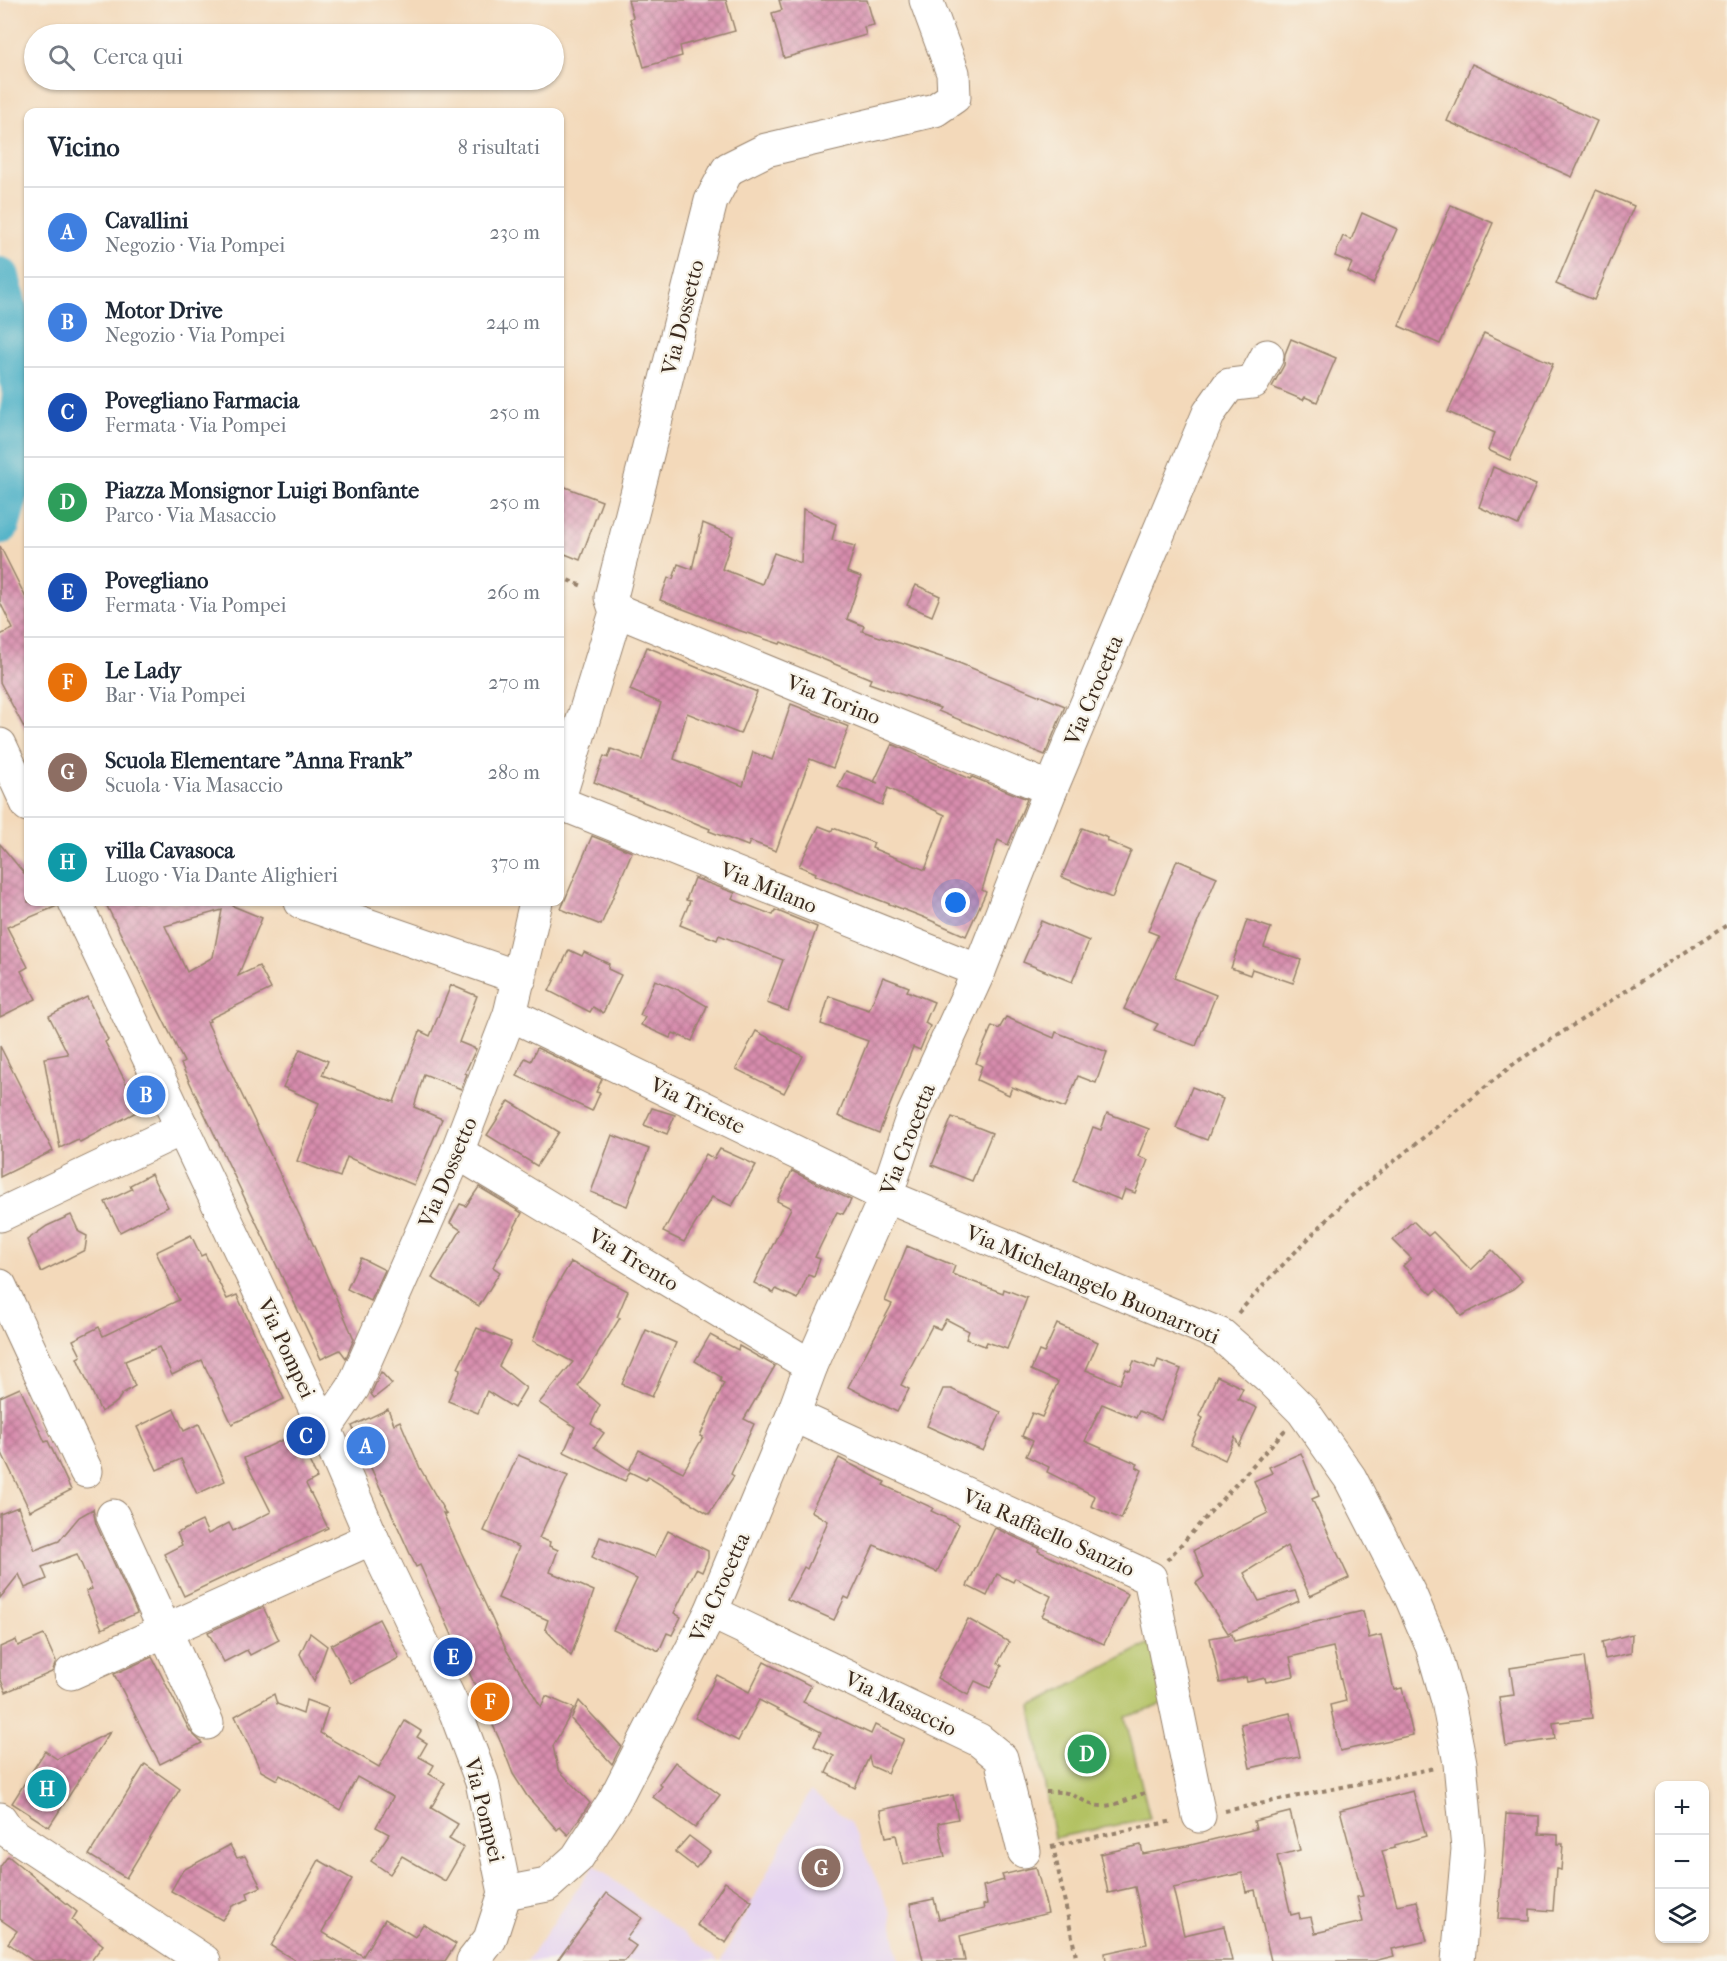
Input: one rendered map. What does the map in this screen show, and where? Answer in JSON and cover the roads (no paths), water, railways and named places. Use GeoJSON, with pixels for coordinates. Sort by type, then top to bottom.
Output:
{"type":"FeatureCollection","features":[{"type":"Feature","properties":{"kind":"street","name":"Via Dossetto"},"geometry":{"type":"LineString","coordinates":[[564,782],[616,612],[611,597],[711,201],[728,169],[766,150],[935,110],[954,97],[953,73],[926,0]]}},
{"type":"Feature","properties":{"kind":"street","name":"Via Crocetta"},"geometry":{"type":"LineString","coordinates":[[505,1893],[547,1885],[577,1858],[614,1801],[711,1612],[811,1366],[886,1196],[913,1115],[979,971],[1051,789],[1209,412],[1229,384],[1253,382],[1267,356]]}},
{"type":"Feature","properties":{"kind":"street","name":"Via Torino"},"geometry":{"type":"LineString","coordinates":[[616,612],[1051,789]]}},
{"type":"Feature","properties":{"kind":"street"},"geometry":{"type":"LineString","coordinates":[[0,746],[24,797]]}},
{"type":"Feature","properties":{"kind":"street","name":"Via Milano"},"geometry":{"type":"LineString","coordinates":[[564,804],[979,971]]}},
{"type":"Feature","properties":{"kind":"street","name":"Via Pompei"},"geometry":{"type":"LineString","coordinates":[[77,906],[325,1429],[372,1538],[456,1713],[482,1782],[505,1893],[482,1950]]}},
{"type":"Feature","properties":{"kind":"street"},"geometry":{"type":"LineString","coordinates":[[313,906],[520,978]]}},
{"type":"Feature","properties":{"kind":"street","name":"Via Dossetto"},"geometry":{"type":"LineString","coordinates":[[325,1429],[353,1388],[457,1152],[510,1014],[535,906]]}},
{"type":"Feature","properties":{"kind":"street","name":"Via Trieste"},"geometry":{"type":"LineString","coordinates":[[510,1014],[886,1196]]}},
{"type":"Feature","properties":{"kind":"street"},"geometry":{"type":"LineString","coordinates":[[0,1215],[183,1128]]}},
{"type":"Feature","properties":{"kind":"street","name":"Via Trento"},"geometry":{"type":"LineString","coordinates":[[457,1152],[811,1366]]}},
{"type":"Feature","properties":{"kind":"street","name":"Via Michelangelo Buonarroti"},"geometry":{"type":"LineString","coordinates":[[886,1196],[1221,1335],[1269,1377],[1303,1411],[1350,1478],[1411,1597],[1432,1646],[1448,1701],[1460,1763],[1468,1849],[1458,1961]]}},
{"type":"Feature","properties":{"kind":"street"},"geometry":{"type":"LineString","coordinates":[[0,1286],[86,1471]]}},
{"type":"Feature","properties":{"kind":"street","name":"Via Raffaello Sanzio"},"geometry":{"type":"LineString","coordinates":[[793,1415],[1150,1578],[1199,1816]]}},
{"type":"Feature","properties":{"kind":"street"},"geometry":{"type":"LineString","coordinates":[[113,1516],[207,1723]]}},
{"type":"Feature","properties":{"kind":"street"},"geometry":{"type":"LineString","coordinates":[[71,1673],[372,1538]]}},
{"type":"Feature","properties":{"kind":"street","name":"Via Masaccio"},"geometry":{"type":"LineString","coordinates":[[711,1612],[979,1740],[1001,1758],[1038,1848]]}},
{"type":"Feature","properties":{"kind":"street"},"geometry":{"type":"LineString","coordinates":[[0,1819],[8,1831],[204,1961]]}},
{"type":"Feature","properties":{"kind":"waterway"},"geometry":{"type":"LineString","coordinates":[[0,277],[10,320],[22,394],[11,487],[0,525]]}},
{"type":"Feature","properties":{"kind":"place","name":"Motor Drive"},"geometry":{"type":"Point","coordinates":[146,1095]}},
{"type":"Feature","properties":{"kind":"place","name":"Povegliano Farmacia"},"geometry":{"type":"Point","coordinates":[306,1436]}},
{"type":"Feature","properties":{"kind":"place","name":"Cavallini"},"geometry":{"type":"Point","coordinates":[366,1446]}},
{"type":"Feature","properties":{"kind":"place","name":"Povegliano"},"geometry":{"type":"Point","coordinates":[453,1657]}},
{"type":"Feature","properties":{"kind":"place","name":"Le Lady"},"geometry":{"type":"Point","coordinates":[490,1702]}},
{"type":"Feature","properties":{"kind":"place","name":"Piazza Monsignor Luigi Bonfante"},"geometry":{"type":"Point","coordinates":[1087,1754]}},
{"type":"Feature","properties":{"kind":"place","name":"villa Cavasoca"},"geometry":{"type":"Point","coordinates":[47,1789]}},
{"type":"Feature","properties":{"kind":"place","name":"Scuola Elementare \"Anna Frank\""},"geometry":{"type":"Point","coordinates":[821,1868]}}]}
